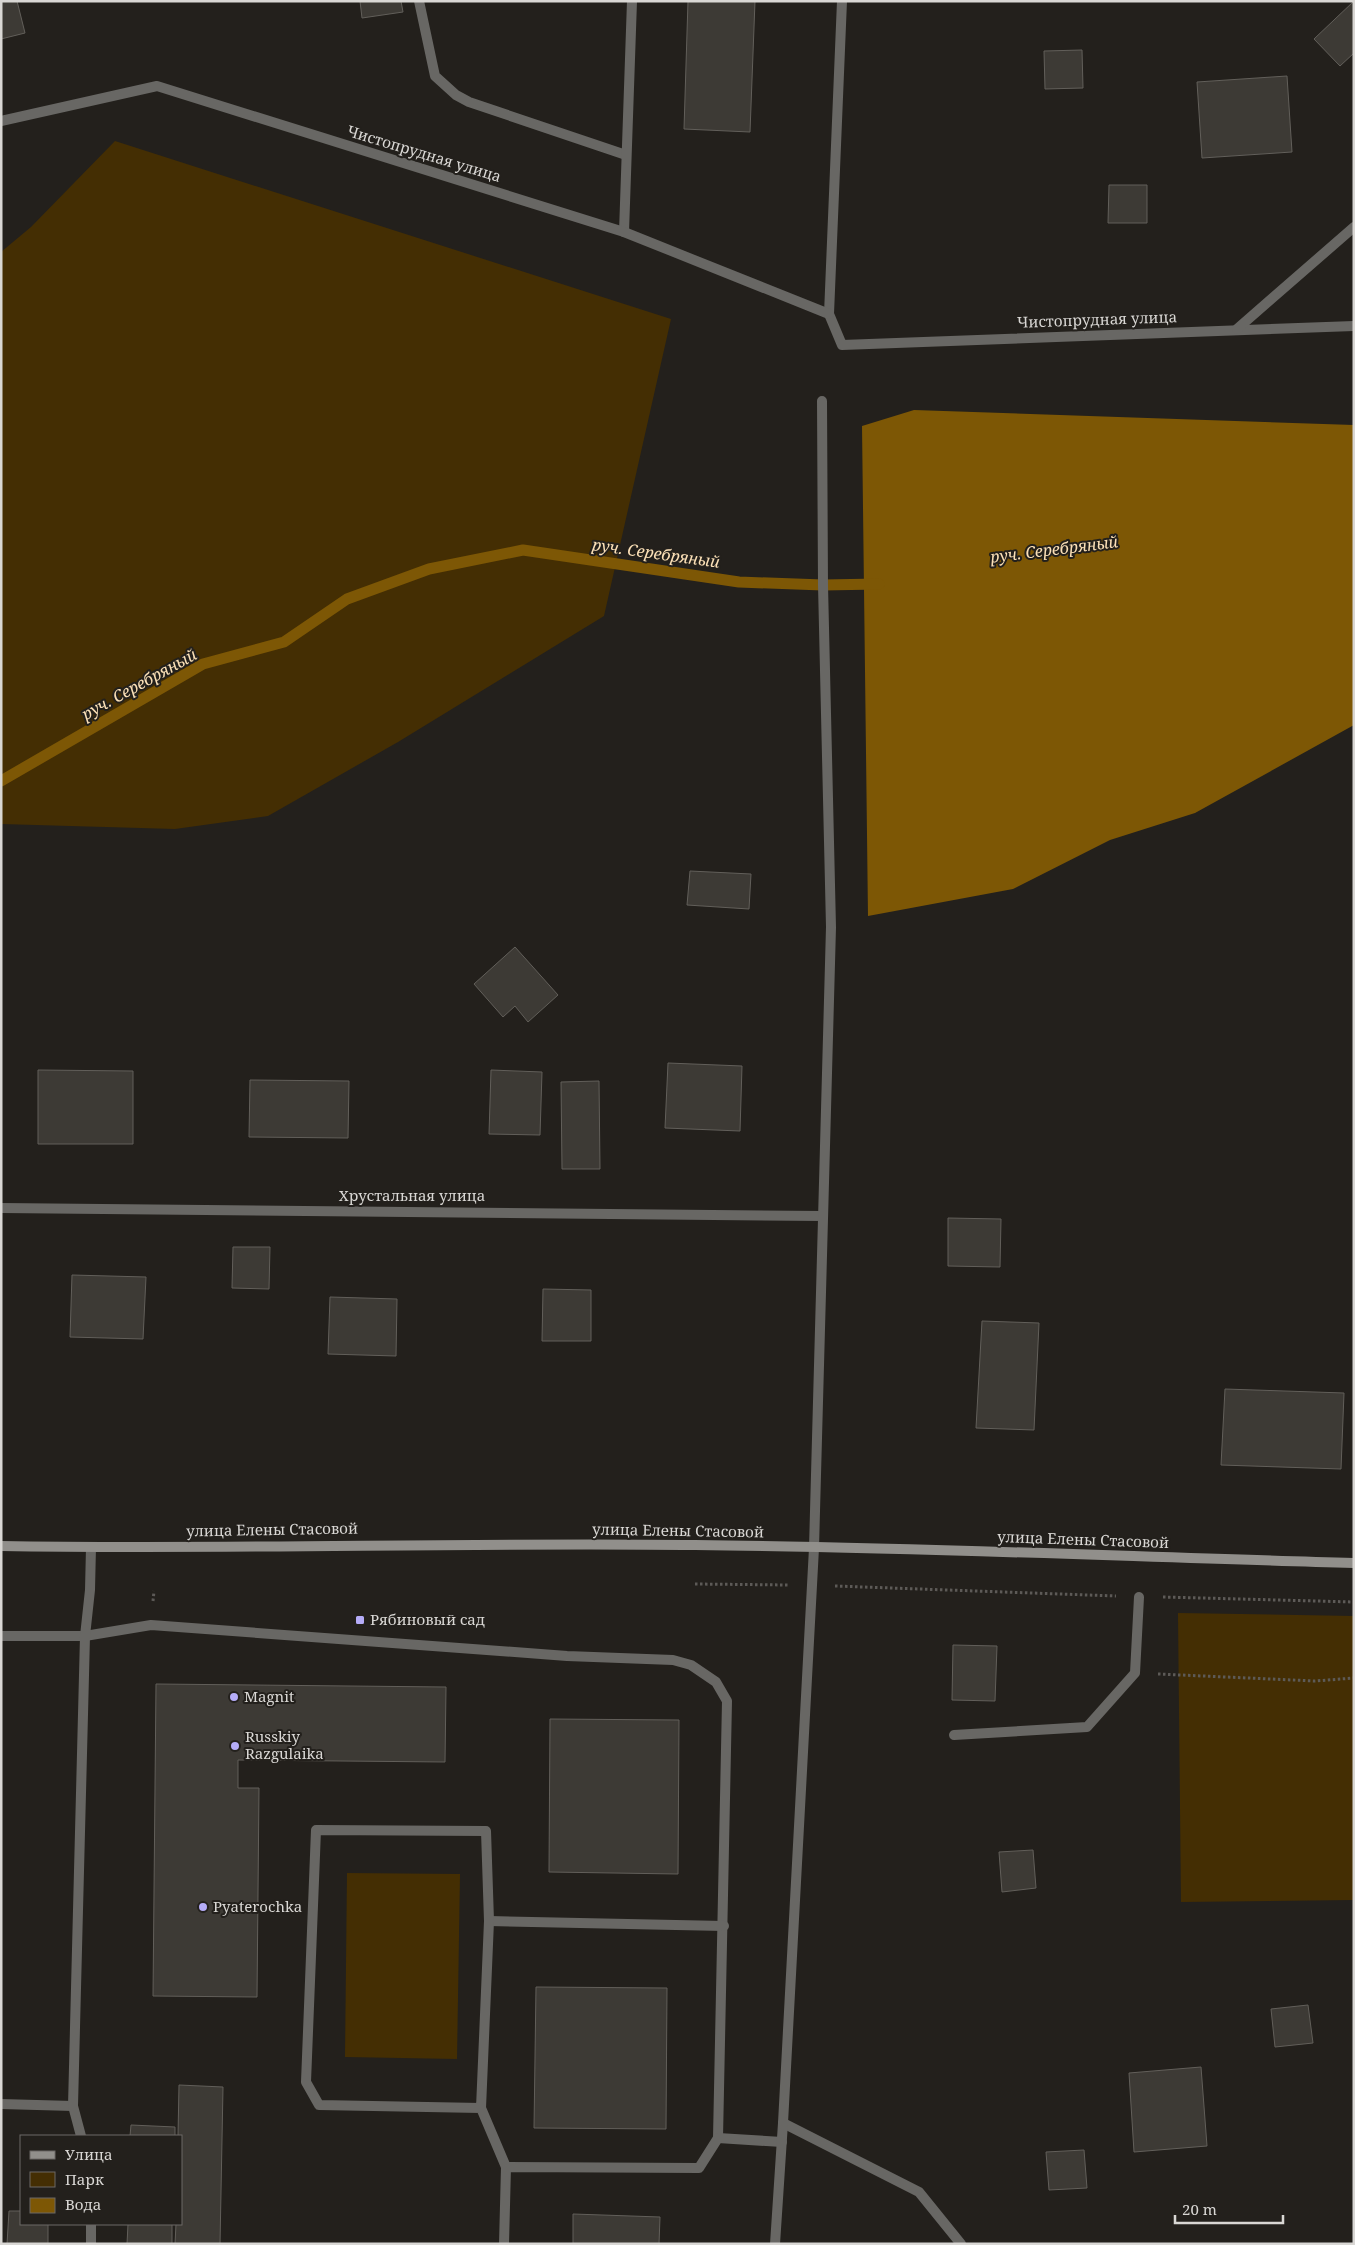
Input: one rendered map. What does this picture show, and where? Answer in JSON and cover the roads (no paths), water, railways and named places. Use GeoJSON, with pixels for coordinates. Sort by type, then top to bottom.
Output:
{"type":"FeatureCollection","features":[{"type":"Feature","properties":{"kind":"main road","name":"улица Елены Стасовой"},"geometry":{"type":"LineString","coordinates":[[1,1546],[696,1545],[1354,1563]]}},
{"type":"Feature","properties":{"kind":"street"},"geometry":{"type":"LineString","coordinates":[[419,1],[435,76],[456,95],[469,102],[626,155]]}},
{"type":"Feature","properties":{"kind":"street"},"geometry":{"type":"LineString","coordinates":[[624,232],[632,1]]}},
{"type":"Feature","properties":{"kind":"street"},"geometry":{"type":"LineString","coordinates":[[829,314],[842,1]]}},
{"type":"Feature","properties":{"kind":"street","name":"Чистопрудная улица"},"geometry":{"type":"LineString","coordinates":[[1,121],[157,86],[624,232],[829,314],[842,345],[1354,326]]}},
{"type":"Feature","properties":{"kind":"street"},"geometry":{"type":"LineString","coordinates":[[1237,329],[1354,227]]}},
{"type":"Feature","properties":{"kind":"street"},"geometry":{"type":"LineString","coordinates":[[775,2244],[784,2123],[814,1548],[831,927],[823,585],[822,401]]}},
{"type":"Feature","properties":{"kind":"street","name":"Хрустальная улица"},"geometry":{"type":"LineString","coordinates":[[1,1208],[822,1216]]}},
{"type":"Feature","properties":{"kind":"street"},"geometry":{"type":"LineString","coordinates":[[82,2135],[72,2106],[85,1636],[90,1590],[91,1547]]}},
{"type":"Feature","properties":{"kind":"street"},"geometry":{"type":"LineString","coordinates":[[954,1735],[1087,1726],[1135,1673],[1139,1597]]}},
{"type":"Feature","properties":{"kind":"street"},"geometry":{"type":"LineString","coordinates":[[1,1636],[85,1636],[151,1625],[567,1656],[674,1660],[691,1666],[716,1682],[727,1701],[724,1926],[718,2138],[699,2168],[506,2167]]}},
{"type":"Feature","properties":{"kind":"street"},"geometry":{"type":"LineString","coordinates":[[481,2108],[319,2105],[306,2082],[316,1830],[486,1831],[489,1921],[481,2108],[506,2167],[504,2244]]}},
{"type":"Feature","properties":{"kind":"street"},"geometry":{"type":"LineString","coordinates":[[489,1921],[724,1926]]}},
{"type":"Feature","properties":{"kind":"street"},"geometry":{"type":"LineString","coordinates":[[1,2104],[72,2106]]}},
{"type":"Feature","properties":{"kind":"street"},"geometry":{"type":"LineString","coordinates":[[784,2123],[919,2192],[961,2244]]}},
{"type":"Feature","properties":{"kind":"street"},"geometry":{"type":"LineString","coordinates":[[718,2138],[782,2142]]}},
{"type":"Feature","properties":{"kind":"street"},"geometry":{"type":"LineString","coordinates":[[91,2225],[91,2244]]}},
{"type":"Feature","properties":{"kind":"water"},"geometry":{"type":"Polygon","coordinates":[[[914,410],[1354,425],[1354,725],[1195,813],[1110,840],[1013,889],[868,916],[862,426],[914,410]]]}},
{"type":"Feature","properties":{"kind":"waterway","name":"руч. Серебряный"},"geometry":{"type":"LineString","coordinates":[[1,781],[203,664],[284,642],[347,599],[429,569],[523,550],[739,582],[823,585],[879,584]]}},
{"type":"Feature","properties":{"kind":"place","name":"Рябиновый сад"},"geometry":{"type":"Point","coordinates":[360,1620]}},
{"type":"Feature","properties":{"kind":"place","name":"Magnit"},"geometry":{"type":"Point","coordinates":[234,1697]}},
{"type":"Feature","properties":{"kind":"place","name":"Russkiy Razgulaika"},"geometry":{"type":"Point","coordinates":[235,1746]}},
{"type":"Feature","properties":{"kind":"place","name":"Pyaterochka"},"geometry":{"type":"Point","coordinates":[203,1907]}}]}
